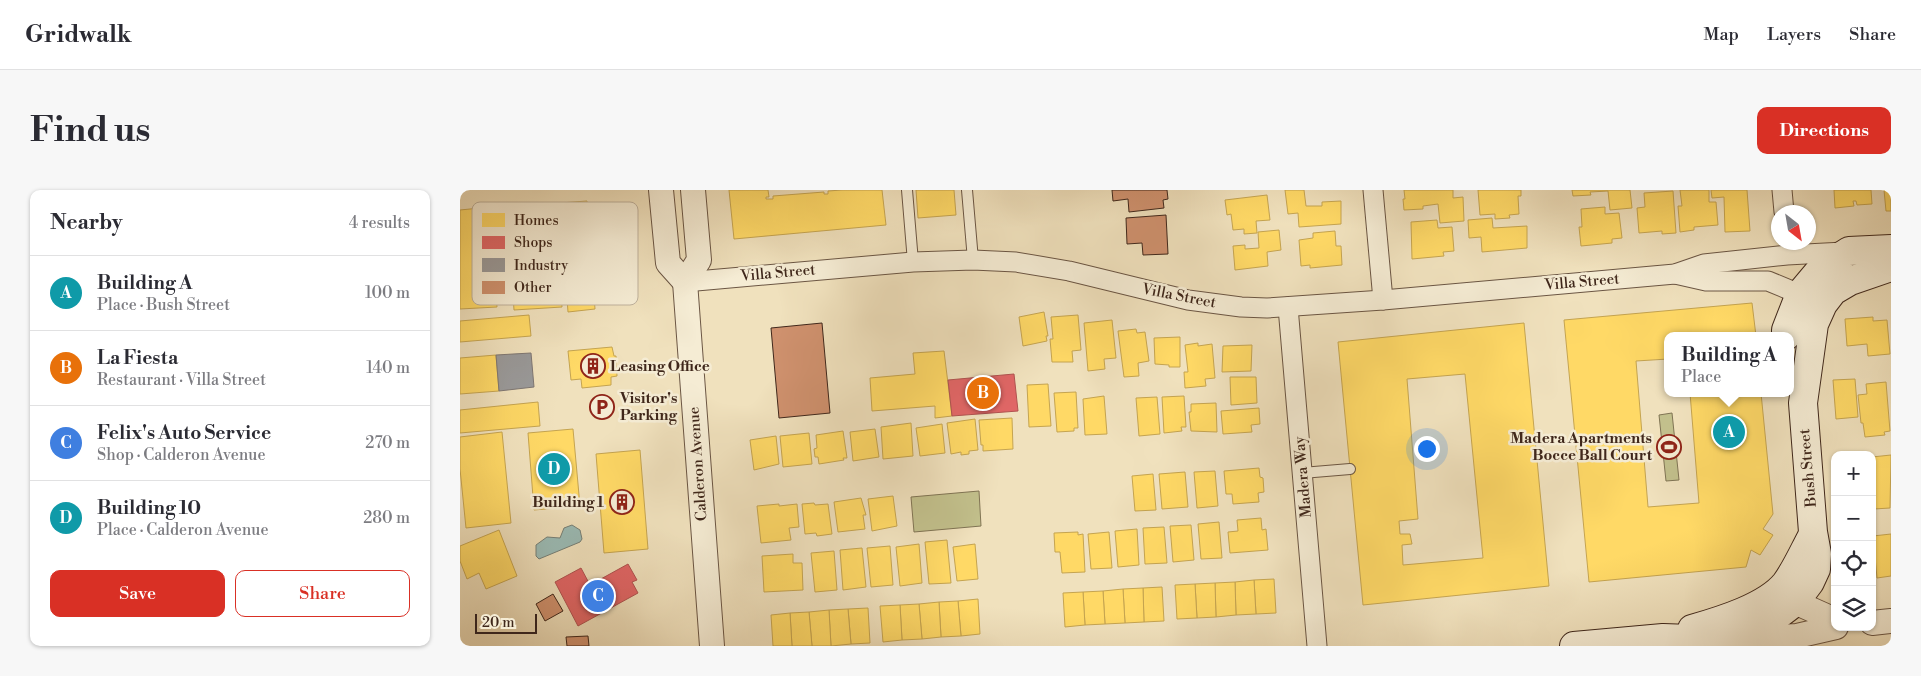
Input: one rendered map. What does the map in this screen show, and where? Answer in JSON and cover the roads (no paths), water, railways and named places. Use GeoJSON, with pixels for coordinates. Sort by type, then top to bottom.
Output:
{"type":"FeatureCollection","features":[{"type":"Feature","properties":{"kind":"main road","name":"Villa Street"},"geometry":{"type":"LineString","coordinates":[[1849,251],[1891,249]]}},
{"type":"Feature","properties":{"kind":"main road","name":"Bush Street"},"geometry":{"type":"LineString","coordinates":[[1786,332],[1811,299],[1821,269],[1849,251]]}},
{"type":"Feature","properties":{"kind":"main road"},"geometry":{"type":"LineString","coordinates":[[1811,299],[1834,291],[1850,280],[1891,266]]}},
{"type":"Feature","properties":{"kind":"main road","name":"Bush Street"},"geometry":{"type":"LineString","coordinates":[[1663,638],[1718,640],[1753,629],[1778,615],[1785,598],[1785,584],[1796,568],[1814,532],[1803,403],[1814,324],[1811,299]]}},
{"type":"Feature","properties":{"kind":"main road","name":"Bush Street"},"geometry":{"type":"LineString","coordinates":[[1794,384],[1803,403]]}},
{"type":"Feature","properties":{"kind":"main road"},"geometry":{"type":"LineString","coordinates":[[1589,645],[1663,638],[1716,622],[1751,607],[1785,598]]}},
{"type":"Feature","properties":{"kind":"street"},"geometry":{"type":"LineString","coordinates":[[661,190],[668,263],[685,282],[699,260],[693,190]]}},
{"type":"Feature","properties":{"kind":"street"},"geometry":{"type":"LineString","coordinates":[[1373,190],[1382,300]]}},
{"type":"Feature","properties":{"kind":"street"},"geometry":{"type":"LineString","coordinates":[[1782,190],[1783,205]]}},
{"type":"Feature","properties":{"kind":"street","name":"Villa Street"},"geometry":{"type":"LineString","coordinates":[[685,282],[913,262],[973,260],[1016,262],[1069,271],[1188,300],[1208,303],[1250,308],[1288,307],[1675,274],[1704,264],[1781,250]]}},
{"type":"Feature","properties":{"kind":"street","name":"Villa Street"},"geometry":{"type":"LineString","coordinates":[[1816,250],[1849,251]]}},
{"type":"Feature","properties":{"kind":"street","name":"Villa Street"},"geometry":{"type":"LineString","coordinates":[[1675,274],[1706,282],[1768,281],[1811,299]]}},
{"type":"Feature","properties":{"kind":"street","name":"Calderon Avenue"},"geometry":{"type":"LineString","coordinates":[[685,282],[712,646]]}},
{"type":"Feature","properties":{"kind":"street","name":"Madera Way"},"geometry":{"type":"LineString","coordinates":[[1288,307],[1317,646]]}},
{"type":"Feature","properties":{"kind":"street"},"geometry":{"type":"LineString","coordinates":[[1785,598],[1831,618]]}},
{"type":"Feature","properties":{"kind":"street"},"geometry":{"type":"LineString","coordinates":[[1876,623],[1891,621]]}},
{"type":"Feature","properties":{"kind":"street"},"geometry":{"type":"LineString","coordinates":[[1718,640],[1791,637],[1831,628]]}},
{"type":"Feature","properties":{"kind":"lane"},"geometry":{"type":"LineString","coordinates":[[907,190],[913,262]]}},
{"type":"Feature","properties":{"kind":"lane"},"geometry":{"type":"LineString","coordinates":[[967,190],[973,260]]}},
{"type":"Feature","properties":{"kind":"lane"},"geometry":{"type":"LineString","coordinates":[[1302,473],[1350,469]]}},
{"type":"Feature","properties":{"kind":"water"},"geometry":{"type":"Polygon","coordinates":[[[572,525],[580,530],[582,539],[580,542],[539,559],[536,556],[536,545],[547,537],[560,538],[564,528],[572,525]]]}},
{"type":"Feature","properties":{"kind":"place","name":"Leasing Office"},"geometry":{"type":"Point","coordinates":[593,366]}},
{"type":"Feature","properties":{"kind":"place","name":"La Fiesta"},"geometry":{"type":"Point","coordinates":[983,393]}},
{"type":"Feature","properties":{"kind":"place","name":"Visitor's Parking"},"geometry":{"type":"Point","coordinates":[602,407]}},
{"type":"Feature","properties":{"kind":"place","name":"Building A"},"geometry":{"type":"Point","coordinates":[1729,432]}},
{"type":"Feature","properties":{"kind":"place","name":"Madera Apartments Bocce Ball Court"},"geometry":{"type":"Point","coordinates":[1669,447]}},
{"type":"Feature","properties":{"kind":"place","name":"Building 10"},"geometry":{"type":"Point","coordinates":[554,469]}},
{"type":"Feature","properties":{"kind":"place","name":"Building 1"},"geometry":{"type":"Point","coordinates":[622,502]}},
{"type":"Feature","properties":{"kind":"place","name":"Felix's Auto Service"},"geometry":{"type":"Point","coordinates":[598,596]}}]}
